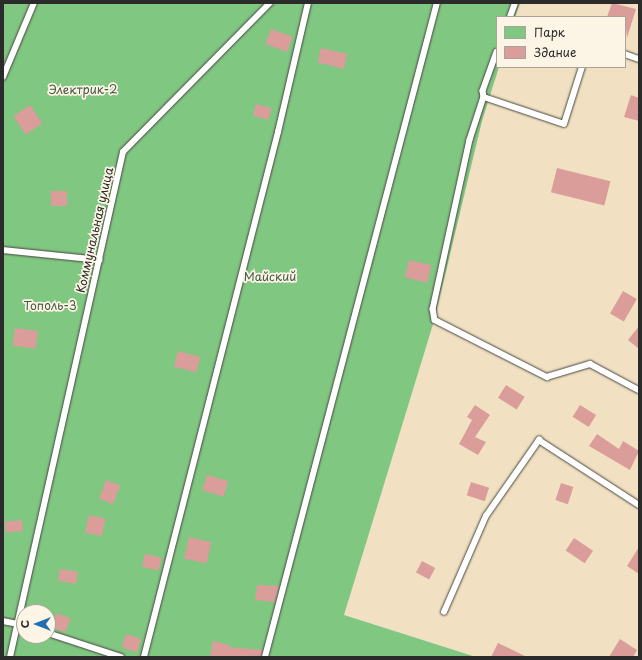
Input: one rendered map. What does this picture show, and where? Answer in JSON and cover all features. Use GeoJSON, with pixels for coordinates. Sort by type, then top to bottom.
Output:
{"type":"FeatureCollection","features":[{"type":"Feature","properties":{"kind":"lane"},"geometry":{"type":"LineString","coordinates":[[3,77],[34,3]]}},
{"type":"Feature","properties":{"kind":"lane","name":"Коммунальная улица"},"geometry":{"type":"LineString","coordinates":[[21,604],[123,152],[270,3]]}},
{"type":"Feature","properties":{"kind":"lane"},"geometry":{"type":"LineString","coordinates":[[144,657],[278,132],[308,3]]}},
{"type":"Feature","properties":{"kind":"lane"},"geometry":{"type":"LineString","coordinates":[[265,657],[437,3]]}},
{"type":"Feature","properties":{"kind":"lane"},"geometry":{"type":"LineString","coordinates":[[510,16],[515,3]]}},
{"type":"Feature","properties":{"kind":"lane"},"geometry":{"type":"LineString","coordinates":[[626,54],[639,59]]}},
{"type":"Feature","properties":{"kind":"lane"},"geometry":{"type":"LineString","coordinates":[[496,55],[483,91],[484,97],[470,140],[433,309],[435,320],[547,377],[590,364],[639,390]]}},
{"type":"Feature","properties":{"kind":"lane"},"geometry":{"type":"LineString","coordinates":[[484,97],[564,124],[582,68]]}},
{"type":"Feature","properties":{"kind":"lane"},"geometry":{"type":"LineString","coordinates":[[3,250],[99,260]]}},
{"type":"Feature","properties":{"kind":"lane"},"geometry":{"type":"LineString","coordinates":[[444,612],[486,516],[539,440],[639,505]]}},
{"type":"Feature","properties":{"kind":"lane"},"geometry":{"type":"LineString","coordinates":[[3,621],[16,623]]}},
{"type":"Feature","properties":{"kind":"lane","name":"Коммунальная улица"},"geometry":{"type":"LineString","coordinates":[[10,657],[16,628]]}},
{"type":"Feature","properties":{"kind":"lane"},"geometry":{"type":"LineString","coordinates":[[56,636],[121,657]]}},
{"type":"Feature","properties":{"kind":"green space","name":"Майский"},"geometry":{"type":"Polygon","coordinates":[[[3,3],[520,3],[515,16],[496,16],[496,68],[499,68],[482,121],[434,321],[344,615],[476,657],[3,657],[3,3]]]}},
{"type":"Feature","properties":{"kind":"building"},"geometry":{"type":"Polygon","coordinates":[[[612,3],[636,9],[627,38],[626,16],[607,16],[612,3]]]}},
{"type":"Feature","properties":{"kind":"building"},"geometry":{"type":"Polygon","coordinates":[[[271,29],[293,37],[287,52],[266,44],[271,29]]]}},
{"type":"Feature","properties":{"kind":"building"},"geometry":{"type":"Polygon","coordinates":[[[321,48],[347,54],[344,69],[318,63],[321,48]]]}},
{"type":"Feature","properties":{"kind":"building"},"geometry":{"type":"Polygon","coordinates":[[[631,95],[639,98],[639,121],[624,117],[631,95]]]}},
{"type":"Feature","properties":{"kind":"building"},"geometry":{"type":"Polygon","coordinates":[[[256,104],[271,108],[268,120],[253,116],[256,104]]]}},
{"type":"Feature","properties":{"kind":"building"},"geometry":{"type":"Polygon","coordinates":[[[30,105],[42,123],[26,134],[13,116],[30,105]]]}},
{"type":"Feature","properties":{"kind":"building"},"geometry":{"type":"Polygon","coordinates":[[[557,168],[610,181],[604,206],[551,192],[557,168]]]}},
{"type":"Feature","properties":{"kind":"building"},"geometry":{"type":"Polygon","coordinates":[[[51,191],[67,191],[67,206],[51,206],[51,191]]]}},
{"type":"Feature","properties":{"kind":"building"},"geometry":{"type":"Polygon","coordinates":[[[409,260],[431,265],[427,283],[405,278],[409,260]]]}},
{"type":"Feature","properties":{"kind":"building"},"geometry":{"type":"Polygon","coordinates":[[[623,291],[637,299],[624,322],[610,314],[623,291]]]}},
{"type":"Feature","properties":{"kind":"building"},"geometry":{"type":"Polygon","coordinates":[[[639,326],[639,349],[628,340],[639,326]]]}},
{"type":"Feature","properties":{"kind":"building"},"geometry":{"type":"Polygon","coordinates":[[[15,328],[38,331],[36,349],[13,346],[15,328]]]}},
{"type":"Feature","properties":{"kind":"building"},"geometry":{"type":"Polygon","coordinates":[[[178,351],[200,357],[196,372],[174,366],[178,351]]]}},
{"type":"Feature","properties":{"kind":"building"},"geometry":{"type":"Polygon","coordinates":[[[506,385],[525,397],[517,409],[498,398],[506,385]]]}},
{"type":"Feature","properties":{"kind":"building"},"geometry":{"type":"Polygon","coordinates":[[[475,405],[490,415],[475,437],[486,442],[478,455],[459,444],[472,420],[467,417],[475,405]]]}},
{"type":"Feature","properties":{"kind":"building"},"geometry":{"type":"Polygon","coordinates":[[[580,405],[596,415],[589,427],[573,417],[580,405]]]}},
{"type":"Feature","properties":{"kind":"building"},"geometry":{"type":"Polygon","coordinates":[[[597,434],[619,449],[623,441],[639,451],[630,470],[589,446],[597,434]]]}},
{"type":"Feature","properties":{"kind":"building"},"geometry":{"type":"Polygon","coordinates":[[[207,475],[228,481],[224,496],[203,490],[207,475]]]}},
{"type":"Feature","properties":{"kind":"building"},"geometry":{"type":"Polygon","coordinates":[[[106,480],[120,485],[113,504],[99,499],[106,480]]]}},
{"type":"Feature","properties":{"kind":"building"},"geometry":{"type":"Polygon","coordinates":[[[471,482],[489,488],[485,501],[467,495],[471,482]]]}},
{"type":"Feature","properties":{"kind":"building"},"geometry":{"type":"Polygon","coordinates":[[[561,483],[573,487],[568,504],[555,500],[561,483]]]}},
{"type":"Feature","properties":{"kind":"building"},"geometry":{"type":"Polygon","coordinates":[[[89,515],[106,519],[102,536],[85,533],[89,515]]]}},
{"type":"Feature","properties":{"kind":"building"},"geometry":{"type":"Polygon","coordinates":[[[22,520],[23,531],[6,532],[5,521],[22,520]]]}},
{"type":"Feature","properties":{"kind":"building"},"geometry":{"type":"Polygon","coordinates":[[[189,537],[211,542],[206,564],[184,558],[189,537]]]}},
{"type":"Feature","properties":{"kind":"building"},"geometry":{"type":"Polygon","coordinates":[[[574,538],[593,551],[585,563],[566,550],[574,538]]]}},
{"type":"Feature","properties":{"kind":"building"},"geometry":{"type":"Polygon","coordinates":[[[639,547],[639,574],[627,566],[639,547]]]}},
{"type":"Feature","properties":{"kind":"building"},"geometry":{"type":"Polygon","coordinates":[[[145,554],[162,558],[159,570],[142,567],[145,554]]]}},
{"type":"Feature","properties":{"kind":"building"},"geometry":{"type":"Polygon","coordinates":[[[422,561],[435,568],[429,580],[416,572],[422,561]]]}},
{"type":"Feature","properties":{"kind":"building"},"geometry":{"type":"Polygon","coordinates":[[[60,569],[78,572],[76,584],[58,581],[60,569]]]}},
{"type":"Feature","properties":{"kind":"building"},"geometry":{"type":"Polygon","coordinates":[[[257,585],[279,586],[275,602],[255,600],[257,585]]]}},
{"type":"Feature","properties":{"kind":"building"},"geometry":{"type":"Polygon","coordinates":[[[57,613],[71,619],[65,633],[56,629],[57,613]]]}},
{"type":"Feature","properties":{"kind":"building"},"geometry":{"type":"Polygon","coordinates":[[[126,634],[141,639],[137,652],[122,647],[126,634]]]}},
{"type":"Feature","properties":{"kind":"building"},"geometry":{"type":"Polygon","coordinates":[[[620,639],[637,650],[633,657],[609,657],[620,639]]]}},
{"type":"Feature","properties":{"kind":"building"},"geometry":{"type":"Polygon","coordinates":[[[213,641],[229,645],[229,647],[263,650],[261,657],[210,657],[213,641]]]}},
{"type":"Feature","properties":{"kind":"building"},"geometry":{"type":"Polygon","coordinates":[[[498,643],[527,657],[491,657],[498,643]]]}},
{"type":"Feature","properties":{"kind":"park label","name":"Электрик-2"},"geometry":{"type":"Point","coordinates":[83,90]}},
{"type":"Feature","properties":{"kind":"park label","name":"Тополь-3"},"geometry":{"type":"Point","coordinates":[50,306]}}]}
